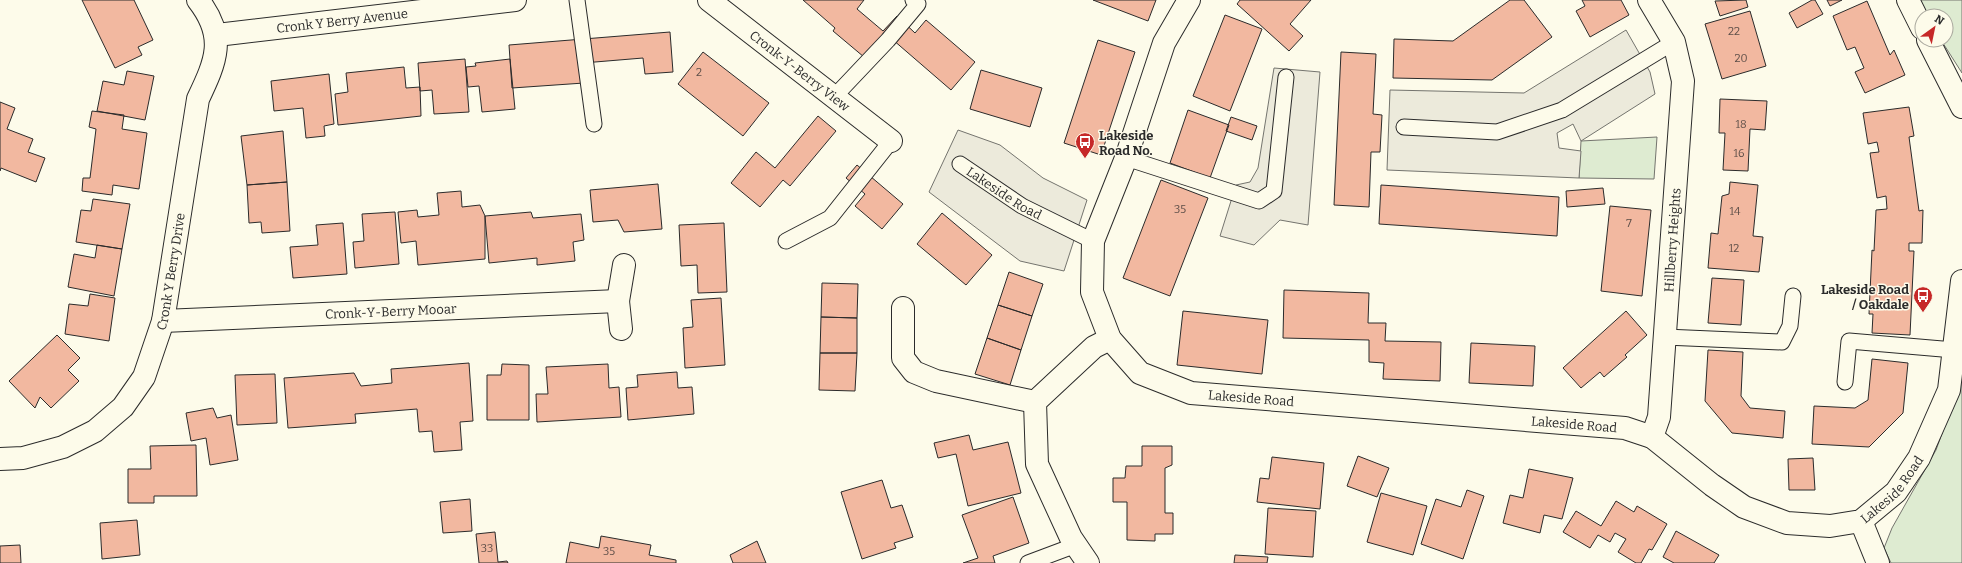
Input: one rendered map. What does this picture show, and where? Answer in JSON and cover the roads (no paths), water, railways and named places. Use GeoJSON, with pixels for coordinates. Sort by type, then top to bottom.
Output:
{"type":"FeatureCollection","features":[{"type":"Feature","properties":{"kind":"street","name":"Cronk Y Berry Drive"},"geometry":{"type":"LineString","coordinates":[[0,459],[23,458],[63,447],[94,431],[123,407],[144,377],[163,321],[198,99],[213,67],[217,35],[208,12],[198,0]]}},
{"type":"Feature","properties":{"kind":"street","name":"Cronk Y Berry Avenue"},"geometry":{"type":"LineString","coordinates":[[217,35],[515,0]]}},
{"type":"Feature","properties":{"kind":"street","name":"Cronk-Y-Berry View"},"geometry":{"type":"LineString","coordinates":[[709,0],[891,141]]}},
{"type":"Feature","properties":{"kind":"street","name":"Lakeside Road"},"geometry":{"type":"LineString","coordinates":[[1189,0],[1164,43],[1126,158],[1093,241],[1092,292],[1110,339],[1140,373],[1191,393],[1625,428],[1652,437],[1712,485],[1744,508],[1787,523],[1830,526],[1861,521],[1896,492],[1919,458],[1948,390],[1962,281]]}},
{"type":"Feature","properties":{"kind":"street","name":"Hillberry Heights"},"geometry":{"type":"LineString","coordinates":[[1649,0],[1674,42],[1683,81],[1659,417],[1652,437]]}},
{"type":"Feature","properties":{"kind":"street"},"geometry":{"type":"LineString","coordinates":[[1908,0],[1914,12]]}},
{"type":"Feature","properties":{"kind":"street"},"geometry":{"type":"LineString","coordinates":[[1932,48],[1962,108]]}},
{"type":"Feature","properties":{"kind":"street"},"geometry":{"type":"LineString","coordinates":[[621,329],[618,301],[624,265]]}},
{"type":"Feature","properties":{"kind":"street","name":"Cronk-Y-Berry Mooar"},"geometry":{"type":"LineString","coordinates":[[163,321],[618,301]]}},
{"type":"Feature","properties":{"kind":"street"},"geometry":{"type":"LineString","coordinates":[[903,308],[902,358],[914,372],[936,381],[1035,402]]}},
{"type":"Feature","properties":{"kind":"street"},"geometry":{"type":"LineString","coordinates":[[1088,563],[1076,545],[1037,464],[1035,402],[1094,347],[1110,339]]}},
{"type":"Feature","properties":{"kind":"street"},"geometry":{"type":"LineString","coordinates":[[1861,521],[1878,563]]}},
{"type":"Feature","properties":{"kind":"lane"},"geometry":{"type":"LineString","coordinates":[[577,0],[594,124]]}},
{"type":"Feature","properties":{"kind":"lane"},"geometry":{"type":"LineString","coordinates":[[834,97],[888,40],[918,4],[913,0]]}},
{"type":"Feature","properties":{"kind":"lane"},"geometry":{"type":"LineString","coordinates":[[1404,127],[1497,132],[1562,110],[1674,42]]}},
{"type":"Feature","properties":{"kind":"lane"},"geometry":{"type":"LineString","coordinates":[[1126,158],[1259,201],[1274,191],[1286,77]]}},
{"type":"Feature","properties":{"kind":"lane"},"geometry":{"type":"LineString","coordinates":[[786,240],[830,218],[891,141]]}},
{"type":"Feature","properties":{"kind":"lane","name":"Lakeside Road"},"geometry":{"type":"LineString","coordinates":[[960,164],[1022,206],[1093,241]]}},
{"type":"Feature","properties":{"kind":"lane"},"geometry":{"type":"LineString","coordinates":[[1665,337],[1782,342],[1790,326],[1793,296]]}},
{"type":"Feature","properties":{"kind":"lane"},"geometry":{"type":"LineString","coordinates":[[1845,382],[1849,341],[1954,350]]}},
{"type":"Feature","properties":{"kind":"lane"},"geometry":{"type":"LineString","coordinates":[[1028,563],[1076,545]]}},
{"type":"Feature","properties":{"kind":"place","name":"Lakeside Road No."},"geometry":{"type":"Point","coordinates":[1085,159]}},
{"type":"Feature","properties":{"kind":"place","name":"Lakeside Road / Oakdale"},"geometry":{"type":"Point","coordinates":[1923,313]}}]}
